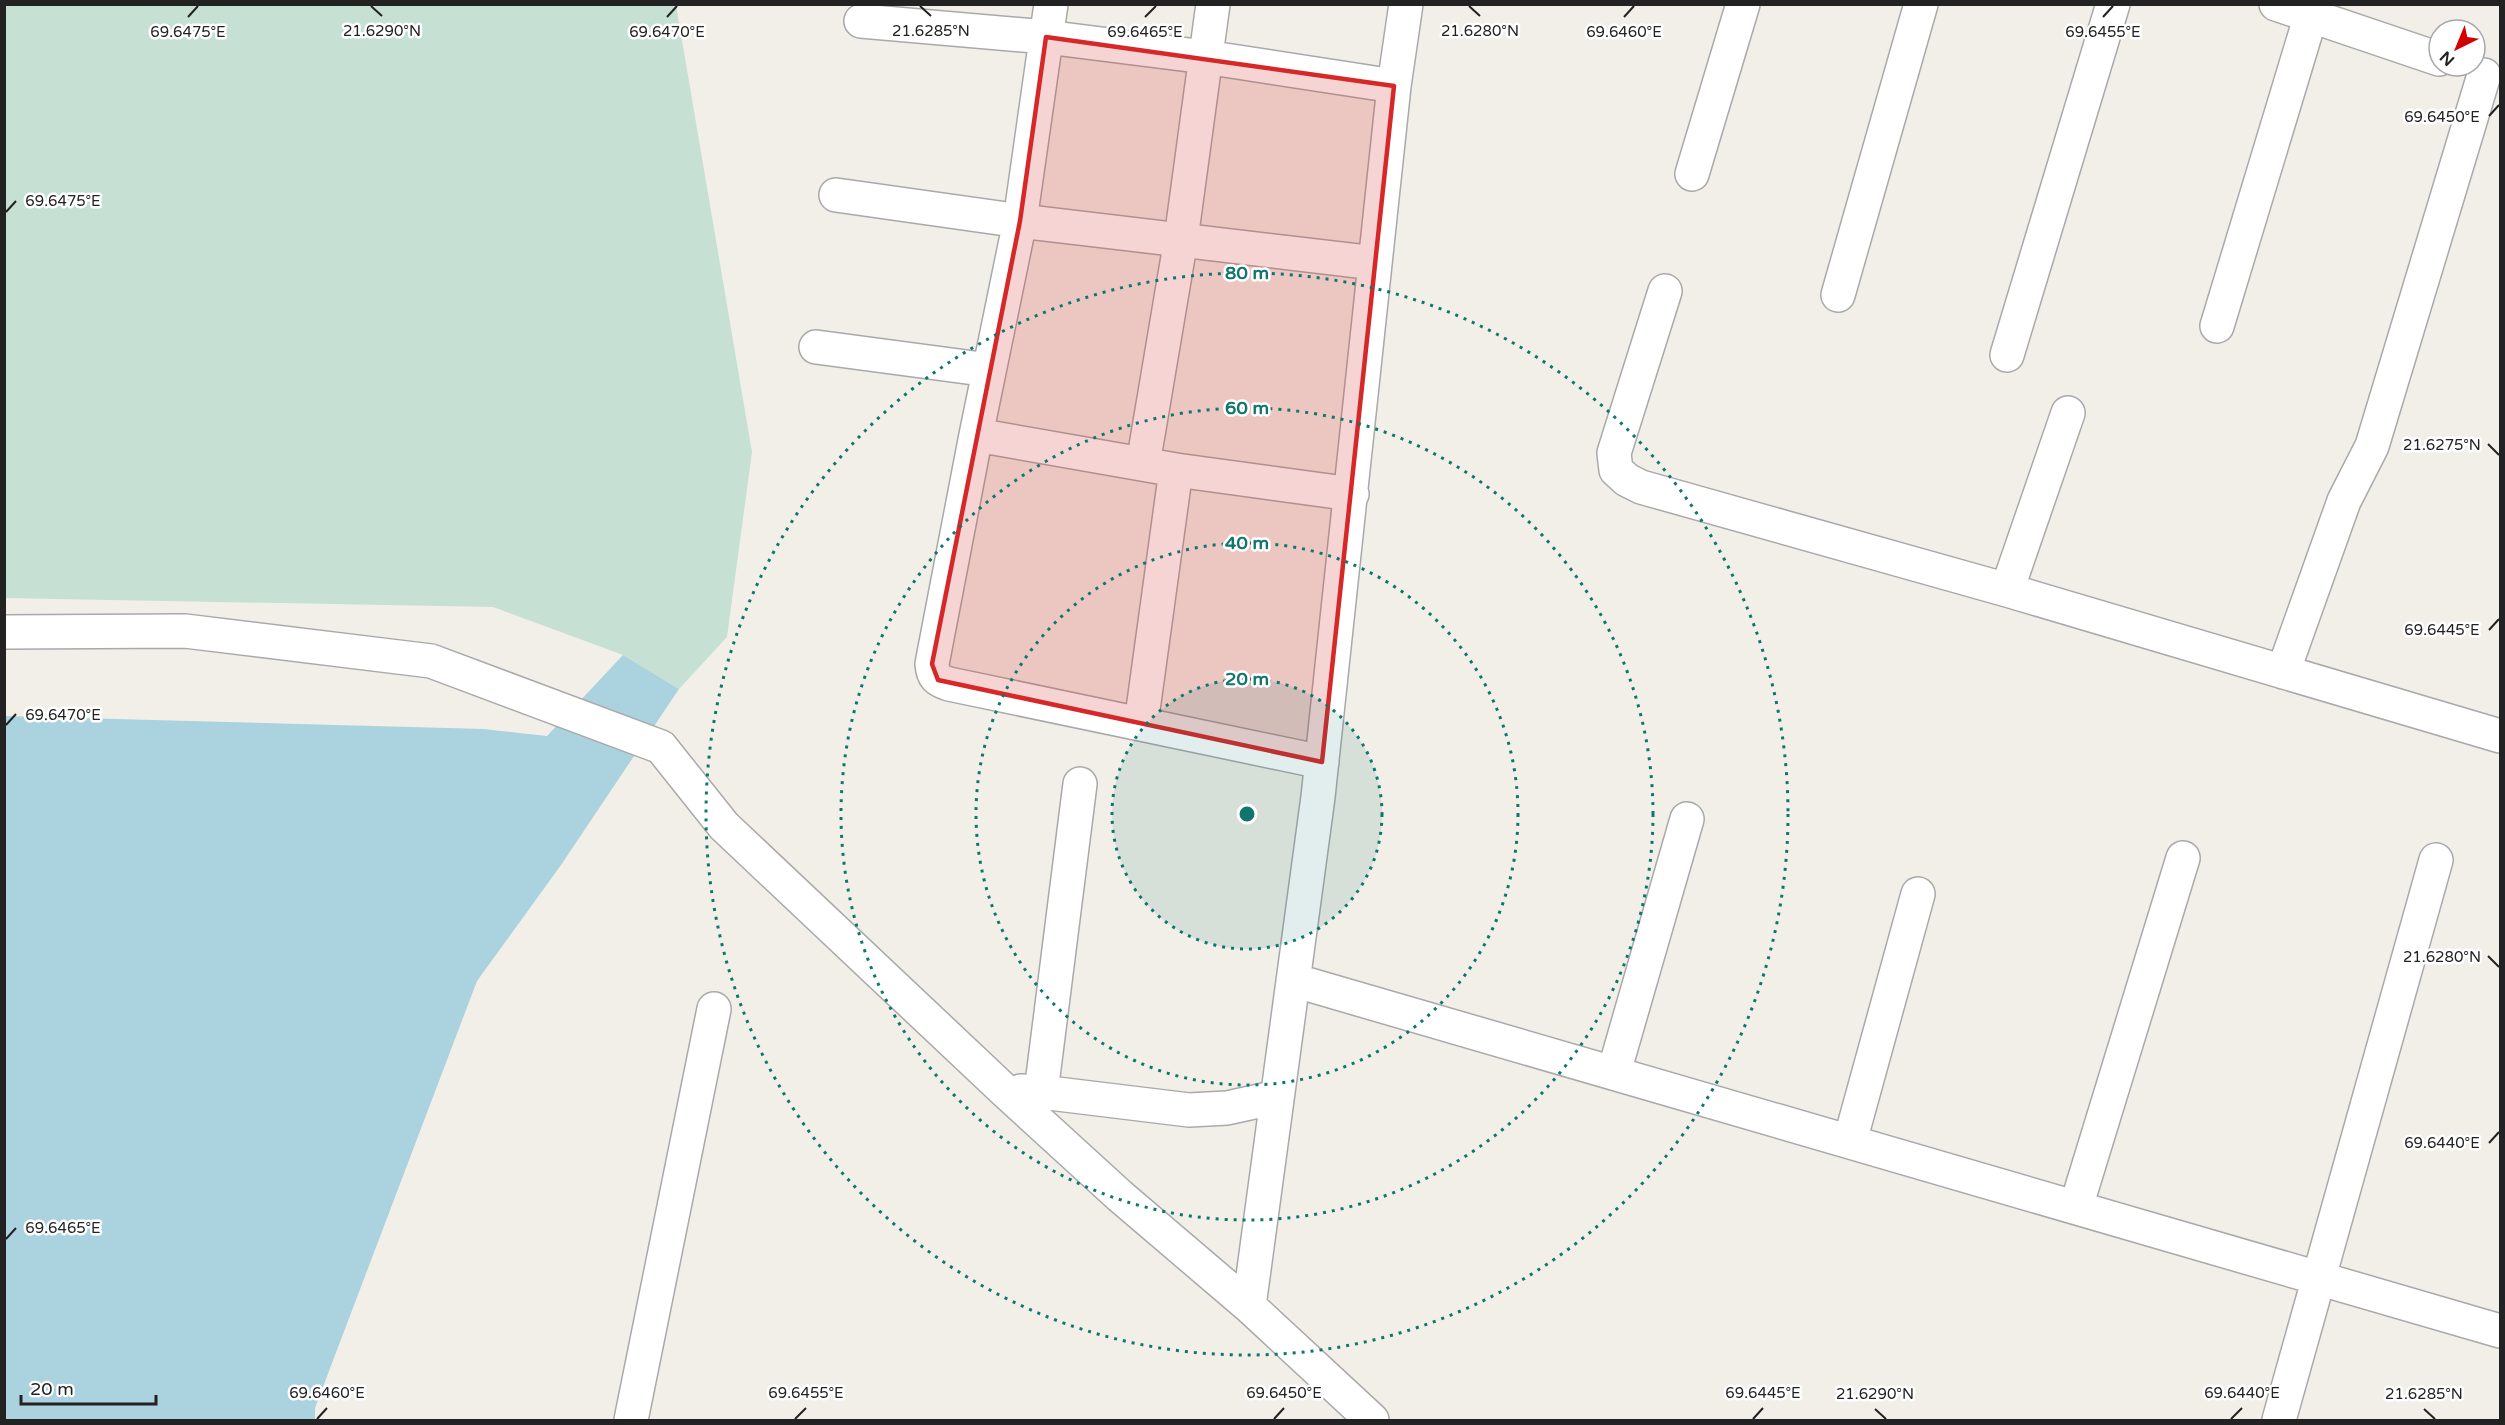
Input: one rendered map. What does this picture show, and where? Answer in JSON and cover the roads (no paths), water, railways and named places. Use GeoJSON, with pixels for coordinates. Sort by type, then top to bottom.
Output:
{"type":"FeatureCollection","features":[{"type":"Feature","properties":{"kind":"street"},"geometry":{"type":"LineString","coordinates":[[1051,4],[1020,221],[932,664],[933,674],[938,680],[949,684],[1323,762]]}},
{"type":"Feature","properties":{"kind":"street"},"geometry":{"type":"LineString","coordinates":[[1143,464],[1181,239],[1213,4]]}},
{"type":"Feature","properties":{"kind":"street"},"geometry":{"type":"LineString","coordinates":[[1249,1306],[1323,762],[1394,86],[1406,4]]}},
{"type":"Feature","properties":{"kind":"street"},"geometry":{"type":"LineString","coordinates":[[1692,174],[1743,4]]}},
{"type":"Feature","properties":{"kind":"street"},"geometry":{"type":"LineString","coordinates":[[1838,295],[1922,4]]}},
{"type":"Feature","properties":{"kind":"street"},"geometry":{"type":"LineString","coordinates":[[2007,356],[2113,4]]}},
{"type":"Feature","properties":{"kind":"street"},"geometry":{"type":"LineString","coordinates":[[2276,4],[2427,55]]}},
{"type":"Feature","properties":{"kind":"street"},"geometry":{"type":"LineString","coordinates":[[2217,326],[2311,15]]}},
{"type":"Feature","properties":{"kind":"street"},"geometry":{"type":"LineString","coordinates":[[861,21],[1046,37],[1205,57],[1394,86]]}},
{"type":"Feature","properties":{"kind":"street"},"geometry":{"type":"LineString","coordinates":[[2283,672],[2344,501],[2372,446],[2480,78]]}},
{"type":"Feature","properties":{"kind":"street"},"geometry":{"type":"LineString","coordinates":[[836,195],[1020,221],[1375,263]]}},
{"type":"Feature","properties":{"kind":"street"},"geometry":{"type":"LineString","coordinates":[[1665,291],[1614,453],[1616,470],[1627,480],[1641,487],[2007,590],[2500,736]]}},
{"type":"Feature","properties":{"kind":"street"},"geometry":{"type":"LineString","coordinates":[[816,347],[989,370]]}},
{"type":"Feature","properties":{"kind":"street"},"geometry":{"type":"LineString","coordinates":[[2007,590],[2068,413]]}},
{"type":"Feature","properties":{"kind":"street"},"geometry":{"type":"LineString","coordinates":[[976,435],[1176,470],[1352,494]]}},
{"type":"Feature","properties":{"kind":"street"},"geometry":{"type":"LineString","coordinates":[[1141,724],[1176,470]]}},
{"type":"Feature","properties":{"kind":"street"},"geometry":{"type":"LineString","coordinates":[[4,632],[185,631],[431,661],[661,747],[724,826],[1119,1196],[1249,1306],[1372,1420]]}},
{"type":"Feature","properties":{"kind":"street"},"geometry":{"type":"LineString","coordinates":[[1041,1092],[1080,784]]}},
{"type":"Feature","properties":{"kind":"street"},"geometry":{"type":"LineString","coordinates":[[1614,1072],[1687,819]]}},
{"type":"Feature","properties":{"kind":"street"},"geometry":{"type":"LineString","coordinates":[[2076,1207],[2183,858]]}},
{"type":"Feature","properties":{"kind":"street"},"geometry":{"type":"LineString","coordinates":[[2279,1420],[2436,860]]}},
{"type":"Feature","properties":{"kind":"street"},"geometry":{"type":"LineString","coordinates":[[1850,1141],[1918,894]]}},
{"type":"Feature","properties":{"kind":"street"},"geometry":{"type":"LineString","coordinates":[[1293,980],[2500,1331]]}},
{"type":"Feature","properties":{"kind":"street"},"geometry":{"type":"LineString","coordinates":[[631,1420],[714,1009]]}},
{"type":"Feature","properties":{"kind":"street"},"geometry":{"type":"LineString","coordinates":[[1005,1091],[1041,1092],[1189,1110],[1227,1108],[1277,1097]]}},
{"type":"Feature","properties":{"kind":"water"},"geometry":{"type":"Polygon","coordinates":[[[623,655],[679,689],[561,865],[477,981],[315,1408],[315,1420],[5,1420],[5,716],[484,729],[547,736],[623,655]]]}}]}
